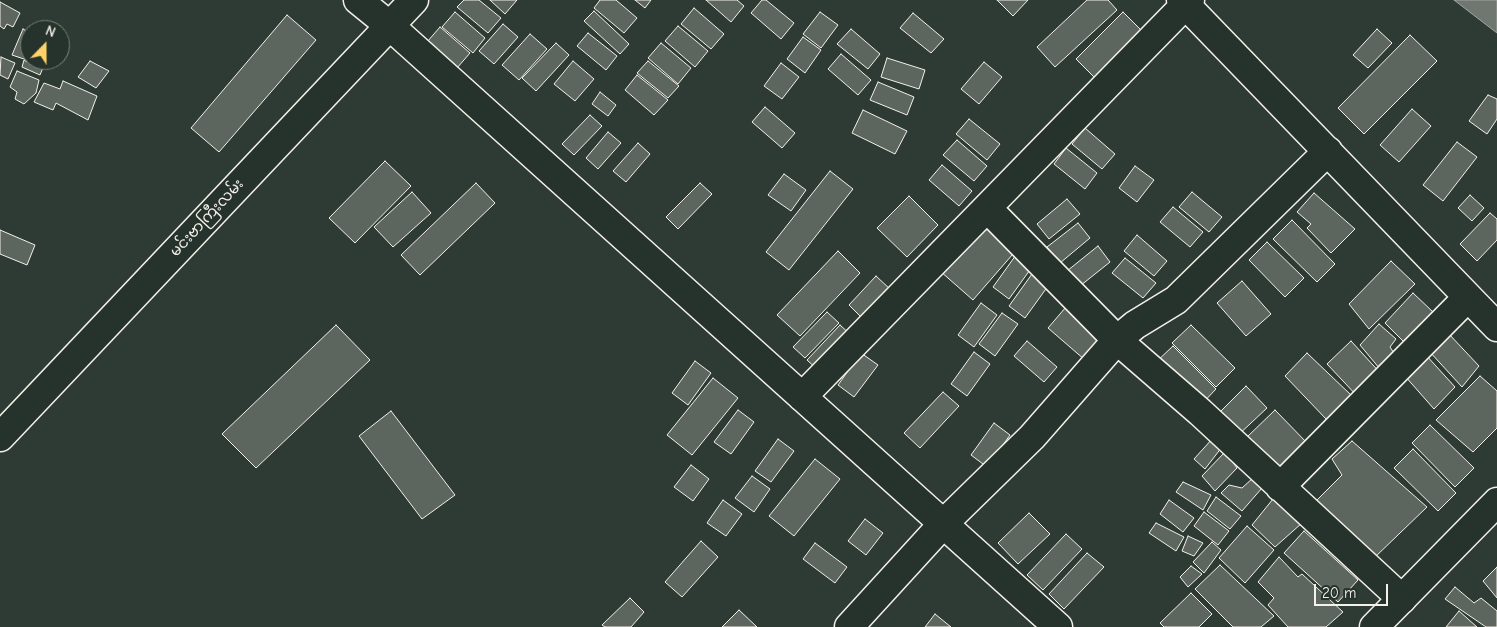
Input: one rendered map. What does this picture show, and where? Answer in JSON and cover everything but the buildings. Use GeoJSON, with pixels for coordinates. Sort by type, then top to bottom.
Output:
{"type":"FeatureCollection","features":[{"type":"Feature","properties":{"kind":"street"},"geometry":{"type":"LineString","coordinates":[[358,0],[390,26],[1058,627]]}},
{"type":"Feature","properties":{"kind":"street","name":"မင်းဗာကြီးလမ်း"},"geometry":{"type":"LineString","coordinates":[[0,437],[414,0]]}},
{"type":"Feature","properties":{"kind":"street"},"geometry":{"type":"LineString","coordinates":[[802,397],[1186,2],[1497,327]]}},
{"type":"Feature","properties":{"kind":"street"},"geometry":{"type":"LineString","coordinates":[[849,627],[943,524],[1032,437],[1116,340],[1135,325],[1176,300],[1328,150]]}},
{"type":"Feature","properties":{"kind":"street"},"geometry":{"type":"LineString","coordinates":[[987,208],[1116,340],[1200,412],[1402,599]]}},
{"type":"Feature","properties":{"kind":"street"},"geometry":{"type":"LineString","coordinates":[[1280,487],[1468,297]]}},
{"type":"Feature","properties":{"kind":"street"},"geometry":{"type":"LineString","coordinates":[[1374,627],[1497,502]]}},
{"type":"Feature","properties":{"kind":"shaded area"},"geometry":{"type":"Polygon","coordinates":[[[1454,0],[1497,0],[1497,33],[1454,0]]]}}]}
